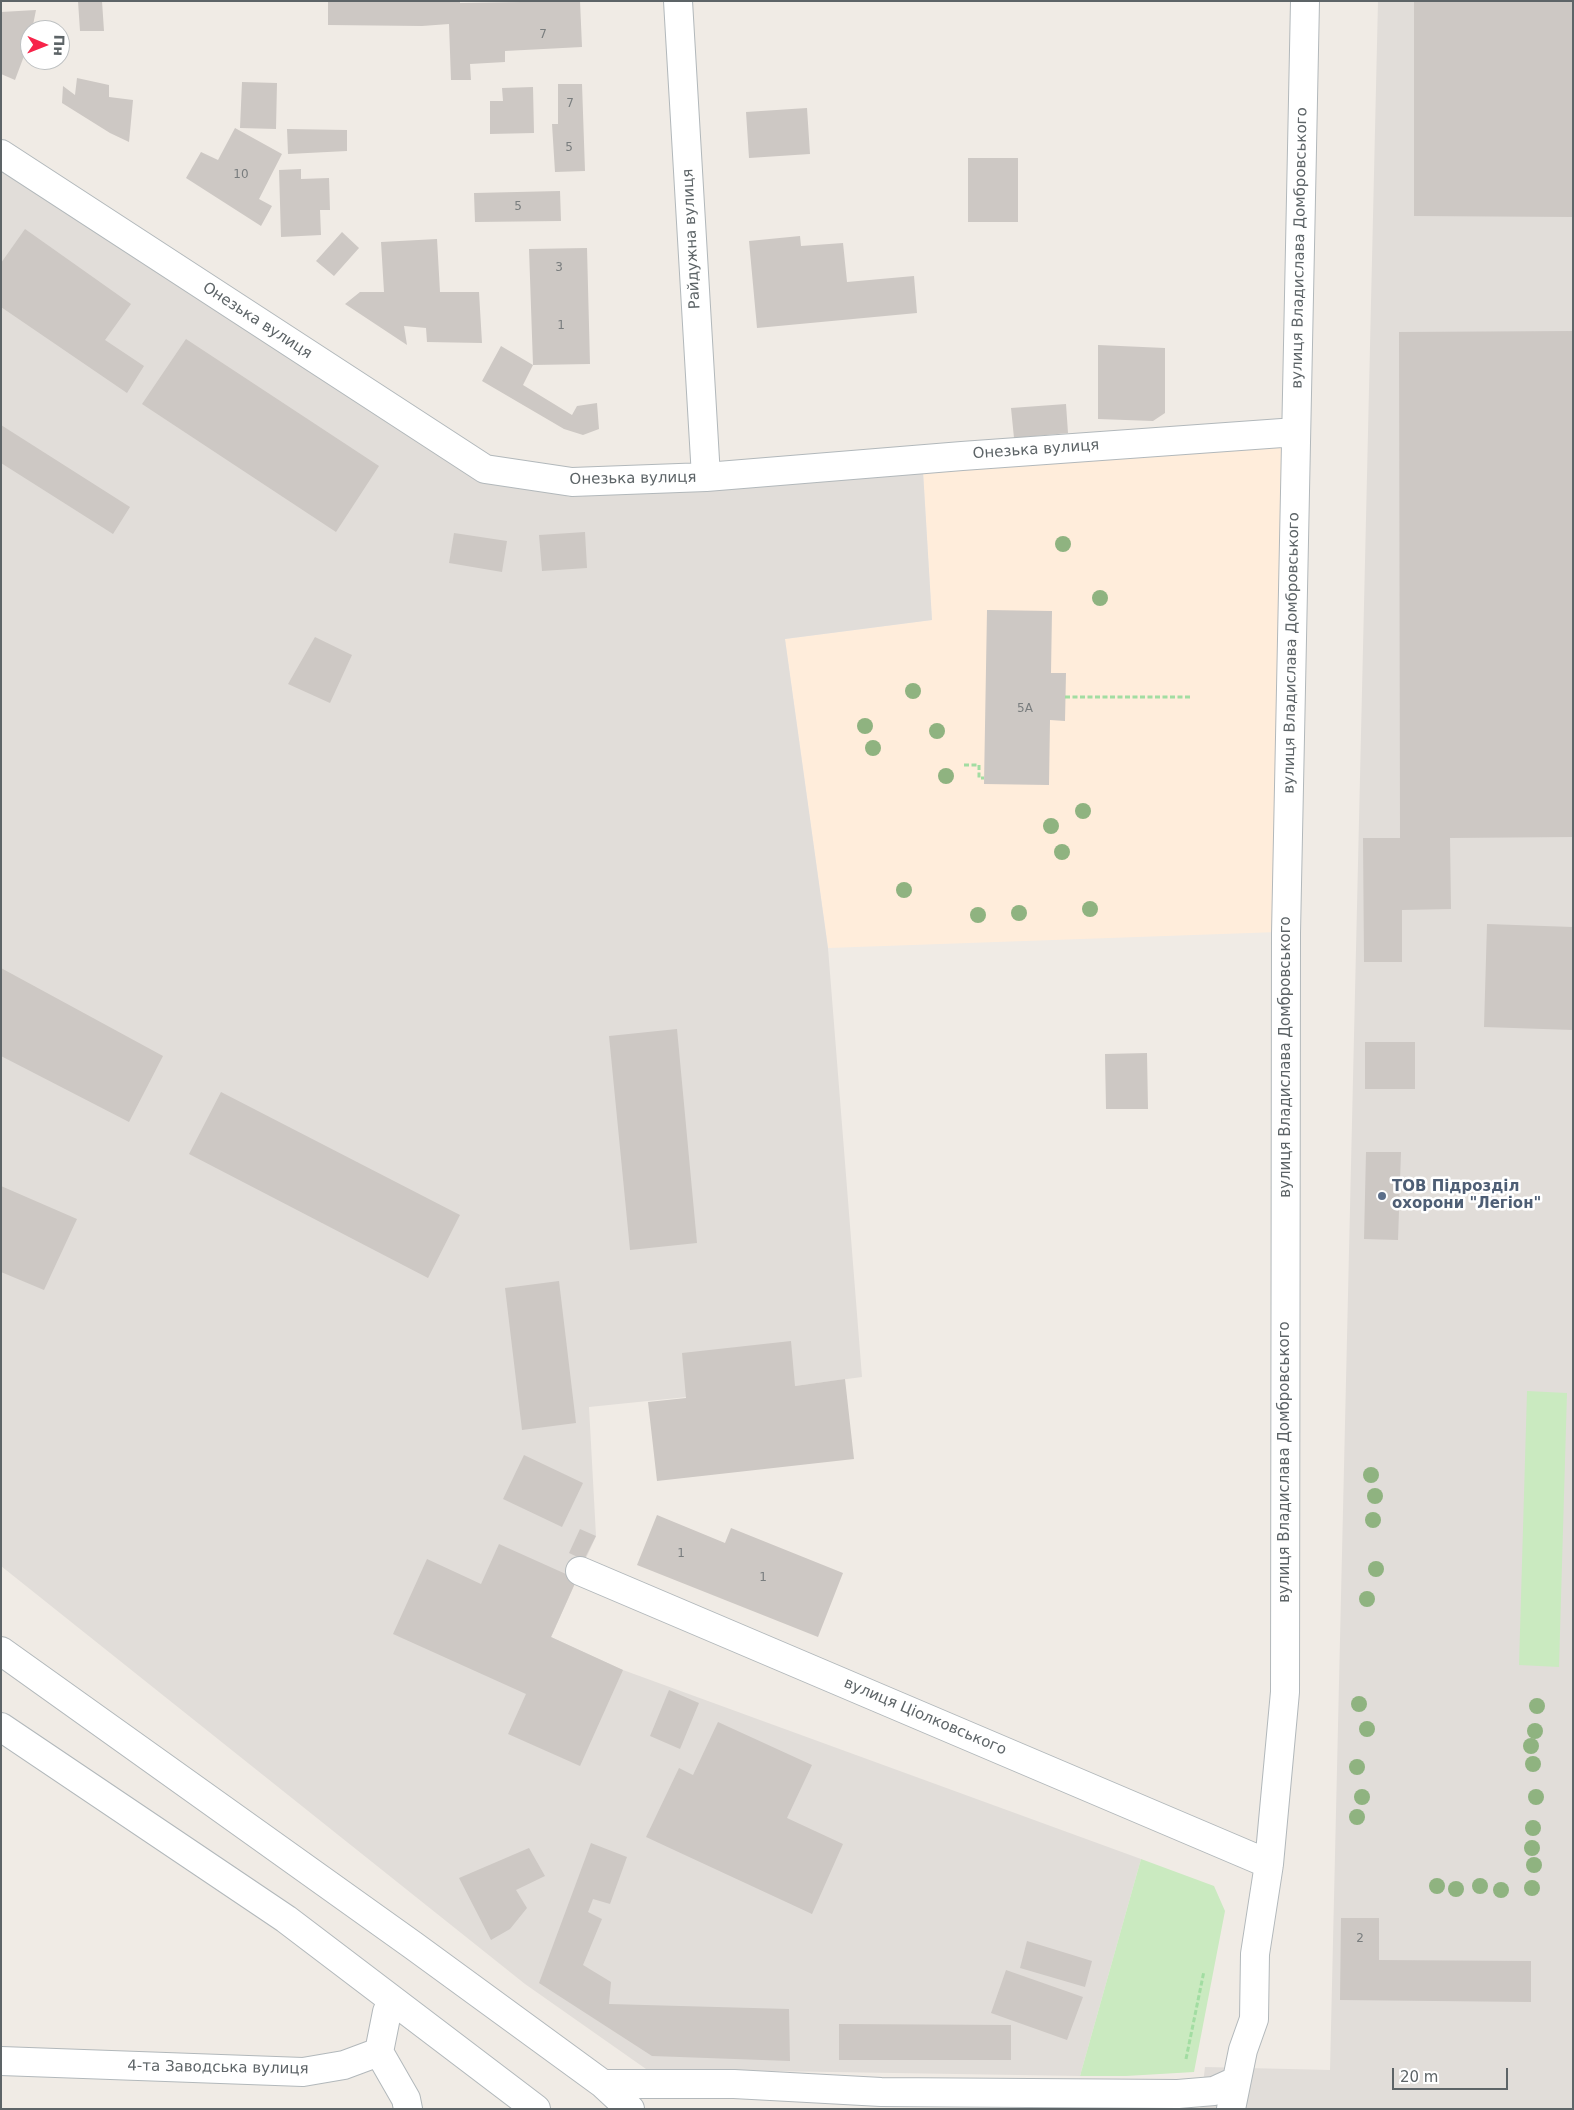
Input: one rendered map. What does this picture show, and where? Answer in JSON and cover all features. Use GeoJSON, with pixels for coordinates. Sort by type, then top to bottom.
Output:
{"type":"FeatureCollection","features":[{"type":"Feature","properties":{"kind":"street","name":"Райдужна вулиця"},"geometry":{"type":"LineString","coordinates":[[678,1],[706,477]]}},
{"type":"Feature","properties":{"kind":"street","name":"вулиця Владислава Домбровського"},"geometry":{"type":"LineString","coordinates":[[1231,2109],[1243,2050],[1254,2020],[1255,1954],[1269,1864],[1285,1692],[1286,933],[1305,1]]}},
{"type":"Feature","properties":{"kind":"street","name":"Онезька вулиця"},"geometry":{"type":"LineString","coordinates":[[1,154],[485,469],[572,482],[706,477],[1296,432]]}},
{"type":"Feature","properties":{"kind":"street","name":"вулиця Ціолковського"},"geometry":{"type":"LineString","coordinates":[[580,1571],[1269,1864]]}},
{"type":"Feature","properties":{"kind":"street"},"geometry":{"type":"LineString","coordinates":[[1,1651],[414,1946],[603,2084],[630,2109]]}},
{"type":"Feature","properties":{"kind":"street"},"geometry":{"type":"LineString","coordinates":[[1,1727],[286,1919],[536,2109]]}},
{"type":"Feature","properties":{"kind":"street"},"geometry":{"type":"LineString","coordinates":[[392,2000],[387,2012],[379,2052],[406,2099],[408,2109]]}},
{"type":"Feature","properties":{"kind":"street","name":"4-та Заводська вулиця"},"geometry":{"type":"LineString","coordinates":[[1,2061],[303,2072],[344,2065],[379,2052]]}},
{"type":"Feature","properties":{"kind":"street"},"geometry":{"type":"LineString","coordinates":[[603,2084],[734,2084],[882,2092],[1190,2094],[1214,2092],[1236,2081]]}},
{"type":"Feature","properties":{"kind":"street"},"geometry":{"type":"LineString","coordinates":[[837,2109],[842,2104],[882,2092]]}},
{"type":"Feature","properties":{"kind":"path"},"geometry":{"type":"LineString","coordinates":[[1065,697],[1190,697]]}},
{"type":"Feature","properties":{"kind":"path"},"geometry":{"type":"LineString","coordinates":[[964,765],[980,765],[979,778],[984,778]]}},
{"type":"Feature","properties":{"kind":"path"},"geometry":{"type":"LineString","coordinates":[[1187,2056],[1204,1971]]}},
{"type":"Feature","properties":{"kind":"shaded area"},"geometry":{"type":"Polygon","coordinates":[[[1378,1],[1573,1],[1573,2109],[1200,2109],[1205,2067],[1330,2070],[1378,1]]]}},
{"type":"Feature","properties":{"kind":"shaded area"},"geometry":{"type":"Polygon","coordinates":[[[1,167],[483,479],[571,497],[923,471],[932,620],[785,639],[828,948],[862,1377],[795,1386],[589,1407],[596,1536],[551,1637],[623,1670],[1141,1859],[1080,2076],[646,2069],[525,1984],[1,1566],[1,167]]]}},
{"type":"Feature","properties":{"kind":"shaded area"},"geometry":{"type":"Polygon","coordinates":[[[1294,436],[1278,932],[828,948],[785,639],[932,620],[923,471],[1294,436]]]}},
{"type":"Feature","properties":{"kind":"green space"},"geometry":{"type":"Polygon","coordinates":[[[1527,1391],[1567,1393],[1559,1667],[1519,1665],[1527,1391]]]}},
{"type":"Feature","properties":{"kind":"green space"},"geometry":{"type":"Polygon","coordinates":[[[1141,1859],[1214,1886],[1225,1911],[1194,2072],[1126,2076],[1080,2076],[1141,1859]]]}},
{"type":"Feature","properties":{"kind":"building"},"geometry":{"type":"Polygon","coordinates":[[[78,1],[102,1],[104,31],[80,31],[78,1]]]}},
{"type":"Feature","properties":{"kind":"building"},"geometry":{"type":"Polygon","coordinates":[[[328,1],[460,1],[460,3],[580,1],[582,47],[505,51],[505,62],[470,64],[471,80],[451,80],[449,24],[422,26],[328,25],[328,1]]]}},
{"type":"Feature","properties":{"kind":"building"},"geometry":{"type":"Polygon","coordinates":[[[1414,1],[1573,1],[1573,217],[1414,216],[1414,1]]]}},
{"type":"Feature","properties":{"kind":"building"},"geometry":{"type":"Polygon","coordinates":[[[36,10],[34,20],[20,20],[20,67],[15,80],[1,74],[1,12],[36,10]]]}},
{"type":"Feature","properties":{"kind":"building"},"geometry":{"type":"Polygon","coordinates":[[[77,78],[109,85],[109,97],[133,100],[129,142],[110,133],[62,103],[63,86],[75,95],[77,78]]]}},
{"type":"Feature","properties":{"kind":"building"},"geometry":{"type":"Polygon","coordinates":[[[242,82],[277,83],[276,129],[240,128],[242,82]]]}},
{"type":"Feature","properties":{"kind":"building"},"geometry":{"type":"Polygon","coordinates":[[[558,84],[582,84],[585,171],[555,172],[552,124],[558,124],[558,84]]]}},
{"type":"Feature","properties":{"kind":"building"},"geometry":{"type":"Polygon","coordinates":[[[533,87],[534,133],[490,134],[490,101],[503,101],[502,88],[533,87]]]}},
{"type":"Feature","properties":{"kind":"building"},"geometry":{"type":"Polygon","coordinates":[[[807,108],[810,154],[749,158],[746,112],[807,108]]]}},
{"type":"Feature","properties":{"kind":"building"},"geometry":{"type":"Polygon","coordinates":[[[235,128],[282,154],[259,199],[272,206],[261,226],[186,178],[201,152],[218,160],[235,128]]]}},
{"type":"Feature","properties":{"kind":"building"},"geometry":{"type":"Polygon","coordinates":[[[287,129],[347,130],[347,151],[288,154],[287,129]]]}},
{"type":"Feature","properties":{"kind":"building"},"geometry":{"type":"Polygon","coordinates":[[[968,158],[1018,158],[1018,222],[968,222],[968,158]]]}},
{"type":"Feature","properties":{"kind":"building"},"geometry":{"type":"Polygon","coordinates":[[[301,169],[301,179],[329,178],[330,210],[320,210],[321,235],[281,237],[279,170],[301,169]]]}},
{"type":"Feature","properties":{"kind":"building"},"geometry":{"type":"Polygon","coordinates":[[[560,191],[561,221],[475,222],[474,193],[560,191]]]}},
{"type":"Feature","properties":{"kind":"building"},"geometry":{"type":"Polygon","coordinates":[[[25,229],[131,304],[105,340],[144,366],[127,393],[1,307],[1,263],[25,229]]]}},
{"type":"Feature","properties":{"kind":"building"},"geometry":{"type":"Polygon","coordinates":[[[342,232],[359,248],[334,276],[316,261],[342,232]]]}},
{"type":"Feature","properties":{"kind":"building"},"geometry":{"type":"Polygon","coordinates":[[[800,236],[801,246],[843,243],[847,282],[914,276],[917,313],[757,328],[749,241],[800,236]]]}},
{"type":"Feature","properties":{"kind":"building"},"geometry":{"type":"Polygon","coordinates":[[[437,239],[440,292],[479,292],[482,343],[427,342],[426,328],[404,326],[407,345],[345,304],[360,292],[384,292],[381,242],[437,239]]]}},
{"type":"Feature","properties":{"kind":"building"},"geometry":{"type":"Polygon","coordinates":[[[587,248],[590,364],[533,365],[529,249],[587,248]]]}},
{"type":"Feature","properties":{"kind":"building"},"geometry":{"type":"Polygon","coordinates":[[[1573,331],[1573,837],[1450,838],[1451,909],[1402,910],[1402,962],[1364,962],[1363,838],[1400,838],[1399,332],[1573,331]]]}},
{"type":"Feature","properties":{"kind":"building"},"geometry":{"type":"Polygon","coordinates":[[[186,339],[379,466],[336,532],[142,404],[186,339]]]}},
{"type":"Feature","properties":{"kind":"building"},"geometry":{"type":"Polygon","coordinates":[[[1098,345],[1165,348],[1165,413],[1153,421],[1098,419],[1098,345]]]}},
{"type":"Feature","properties":{"kind":"building"},"geometry":{"type":"Polygon","coordinates":[[[501,346],[533,365],[523,385],[572,415],[577,406],[597,403],[599,429],[583,435],[564,429],[482,381],[501,346]]]}},
{"type":"Feature","properties":{"kind":"building"},"geometry":{"type":"Polygon","coordinates":[[[1066,404],[1068,433],[1014,438],[1011,408],[1066,404]]]}},
{"type":"Feature","properties":{"kind":"building"},"geometry":{"type":"Polygon","coordinates":[[[1,425],[130,507],[113,534],[1,463],[1,425]]]}},
{"type":"Feature","properties":{"kind":"building"},"geometry":{"type":"Polygon","coordinates":[[[585,532],[587,568],[542,571],[539,535],[585,532]]]}},
{"type":"Feature","properties":{"kind":"building"},"geometry":{"type":"Polygon","coordinates":[[[454,533],[507,541],[502,572],[449,563],[454,533]]]}},
{"type":"Feature","properties":{"kind":"building"},"geometry":{"type":"Polygon","coordinates":[[[987,610],[1052,611],[1051,673],[1066,673],[1065,721],[1050,720],[1049,785],[984,784],[987,610]]]}},
{"type":"Feature","properties":{"kind":"building"},"geometry":{"type":"Polygon","coordinates":[[[315,637],[352,655],[330,703],[288,684],[315,637]]]}},
{"type":"Feature","properties":{"kind":"building"},"geometry":{"type":"Polygon","coordinates":[[[1487,924],[1573,927],[1573,1030],[1484,1027],[1487,924]]]}},
{"type":"Feature","properties":{"kind":"building"},"geometry":{"type":"Polygon","coordinates":[[[1,968],[163,1056],[129,1122],[1,1056],[1,968]]]}},
{"type":"Feature","properties":{"kind":"building"},"geometry":{"type":"Polygon","coordinates":[[[677,1029],[697,1243],[630,1250],[609,1036],[677,1029]]]}},
{"type":"Feature","properties":{"kind":"building"},"geometry":{"type":"Polygon","coordinates":[[[1365,1042],[1415,1042],[1415,1089],[1365,1089],[1365,1042]]]}},
{"type":"Feature","properties":{"kind":"building"},"geometry":{"type":"Polygon","coordinates":[[[1147,1053],[1148,1109],[1106,1109],[1105,1054],[1147,1053]]]}},
{"type":"Feature","properties":{"kind":"building"},"geometry":{"type":"Polygon","coordinates":[[[221,1092],[460,1215],[428,1278],[189,1154],[221,1092]]]}},
{"type":"Feature","properties":{"kind":"building","name":"ТОВ Підрозділ охорони \"Легіон\""},"geometry":{"type":"Polygon","coordinates":[[[1366,1152],[1401,1152],[1398,1240],[1364,1239],[1366,1152]]]}},
{"type":"Feature","properties":{"kind":"building"},"geometry":{"type":"Polygon","coordinates":[[[1,1186],[77,1219],[44,1290],[1,1272],[1,1186]]]}},
{"type":"Feature","properties":{"kind":"building"},"geometry":{"type":"Polygon","coordinates":[[[559,1281],[576,1423],[522,1430],[505,1288],[559,1281]]]}},
{"type":"Feature","properties":{"kind":"building"},"geometry":{"type":"Polygon","coordinates":[[[791,1341],[795,1386],[845,1379],[854,1459],[657,1481],[648,1402],[686,1398],[682,1353],[791,1341]]]}},
{"type":"Feature","properties":{"kind":"building"},"geometry":{"type":"Polygon","coordinates":[[[524,1455],[583,1483],[562,1527],[503,1499],[524,1455]]]}},
{"type":"Feature","properties":{"kind":"building"},"geometry":{"type":"Polygon","coordinates":[[[657,1515],[725,1543],[731,1528],[843,1573],[818,1637],[637,1565],[657,1515]]]}},
{"type":"Feature","properties":{"kind":"building"},"geometry":{"type":"Polygon","coordinates":[[[580,1529],[596,1536],[584,1560],[569,1553],[580,1529]]]}},
{"type":"Feature","properties":{"kind":"building"},"geometry":{"type":"Polygon","coordinates":[[[499,1544],[577,1579],[551,1637],[623,1670],[580,1766],[508,1734],[526,1694],[393,1634],[427,1559],[481,1584],[499,1544]]]}},
{"type":"Feature","properties":{"kind":"building"},"geometry":{"type":"Polygon","coordinates":[[[669,1690],[699,1703],[680,1749],[650,1736],[669,1690]]]}},
{"type":"Feature","properties":{"kind":"building"},"geometry":{"type":"Polygon","coordinates":[[[718,1722],[812,1765],[787,1818],[843,1844],[812,1914],[646,1837],[679,1768],[693,1775],[718,1722]]]}},
{"type":"Feature","properties":{"kind":"building"},"geometry":{"type":"Polygon","coordinates":[[[591,1843],[627,1857],[610,1904],[593,1899],[588,1912],[602,1919],[583,1965],[611,1982],[609,2004],[789,2009],[790,2061],[652,2056],[539,1983],[591,1843]]]}},
{"type":"Feature","properties":{"kind":"building"},"geometry":{"type":"Polygon","coordinates":[[[529,1848],[545,1876],[516,1890],[527,1908],[510,1929],[491,1940],[459,1878],[529,1848]]]}},
{"type":"Feature","properties":{"kind":"building"},"geometry":{"type":"Polygon","coordinates":[[[1341,1918],[1379,1918],[1379,1960],[1531,1961],[1531,2002],[1340,2000],[1341,1918]]]}},
{"type":"Feature","properties":{"kind":"building"},"geometry":{"type":"Polygon","coordinates":[[[1027,1941],[1092,1961],[1085,1987],[1020,1968],[1027,1941]]]}},
{"type":"Feature","properties":{"kind":"building"},"geometry":{"type":"Polygon","coordinates":[[[1006,1970],[1083,1997],[1067,2040],[991,2013],[1006,1970]]]}},
{"type":"Feature","properties":{"kind":"building"},"geometry":{"type":"Polygon","coordinates":[[[839,2024],[1011,2025],[1011,2060],[839,2060],[839,2024]]]}},
{"type":"Feature","properties":{"kind":"place","name":"ТОВ Підрозділ охорони \"Легіон\""},"geometry":{"type":"Point","coordinates":[1382,1196]}}]}
